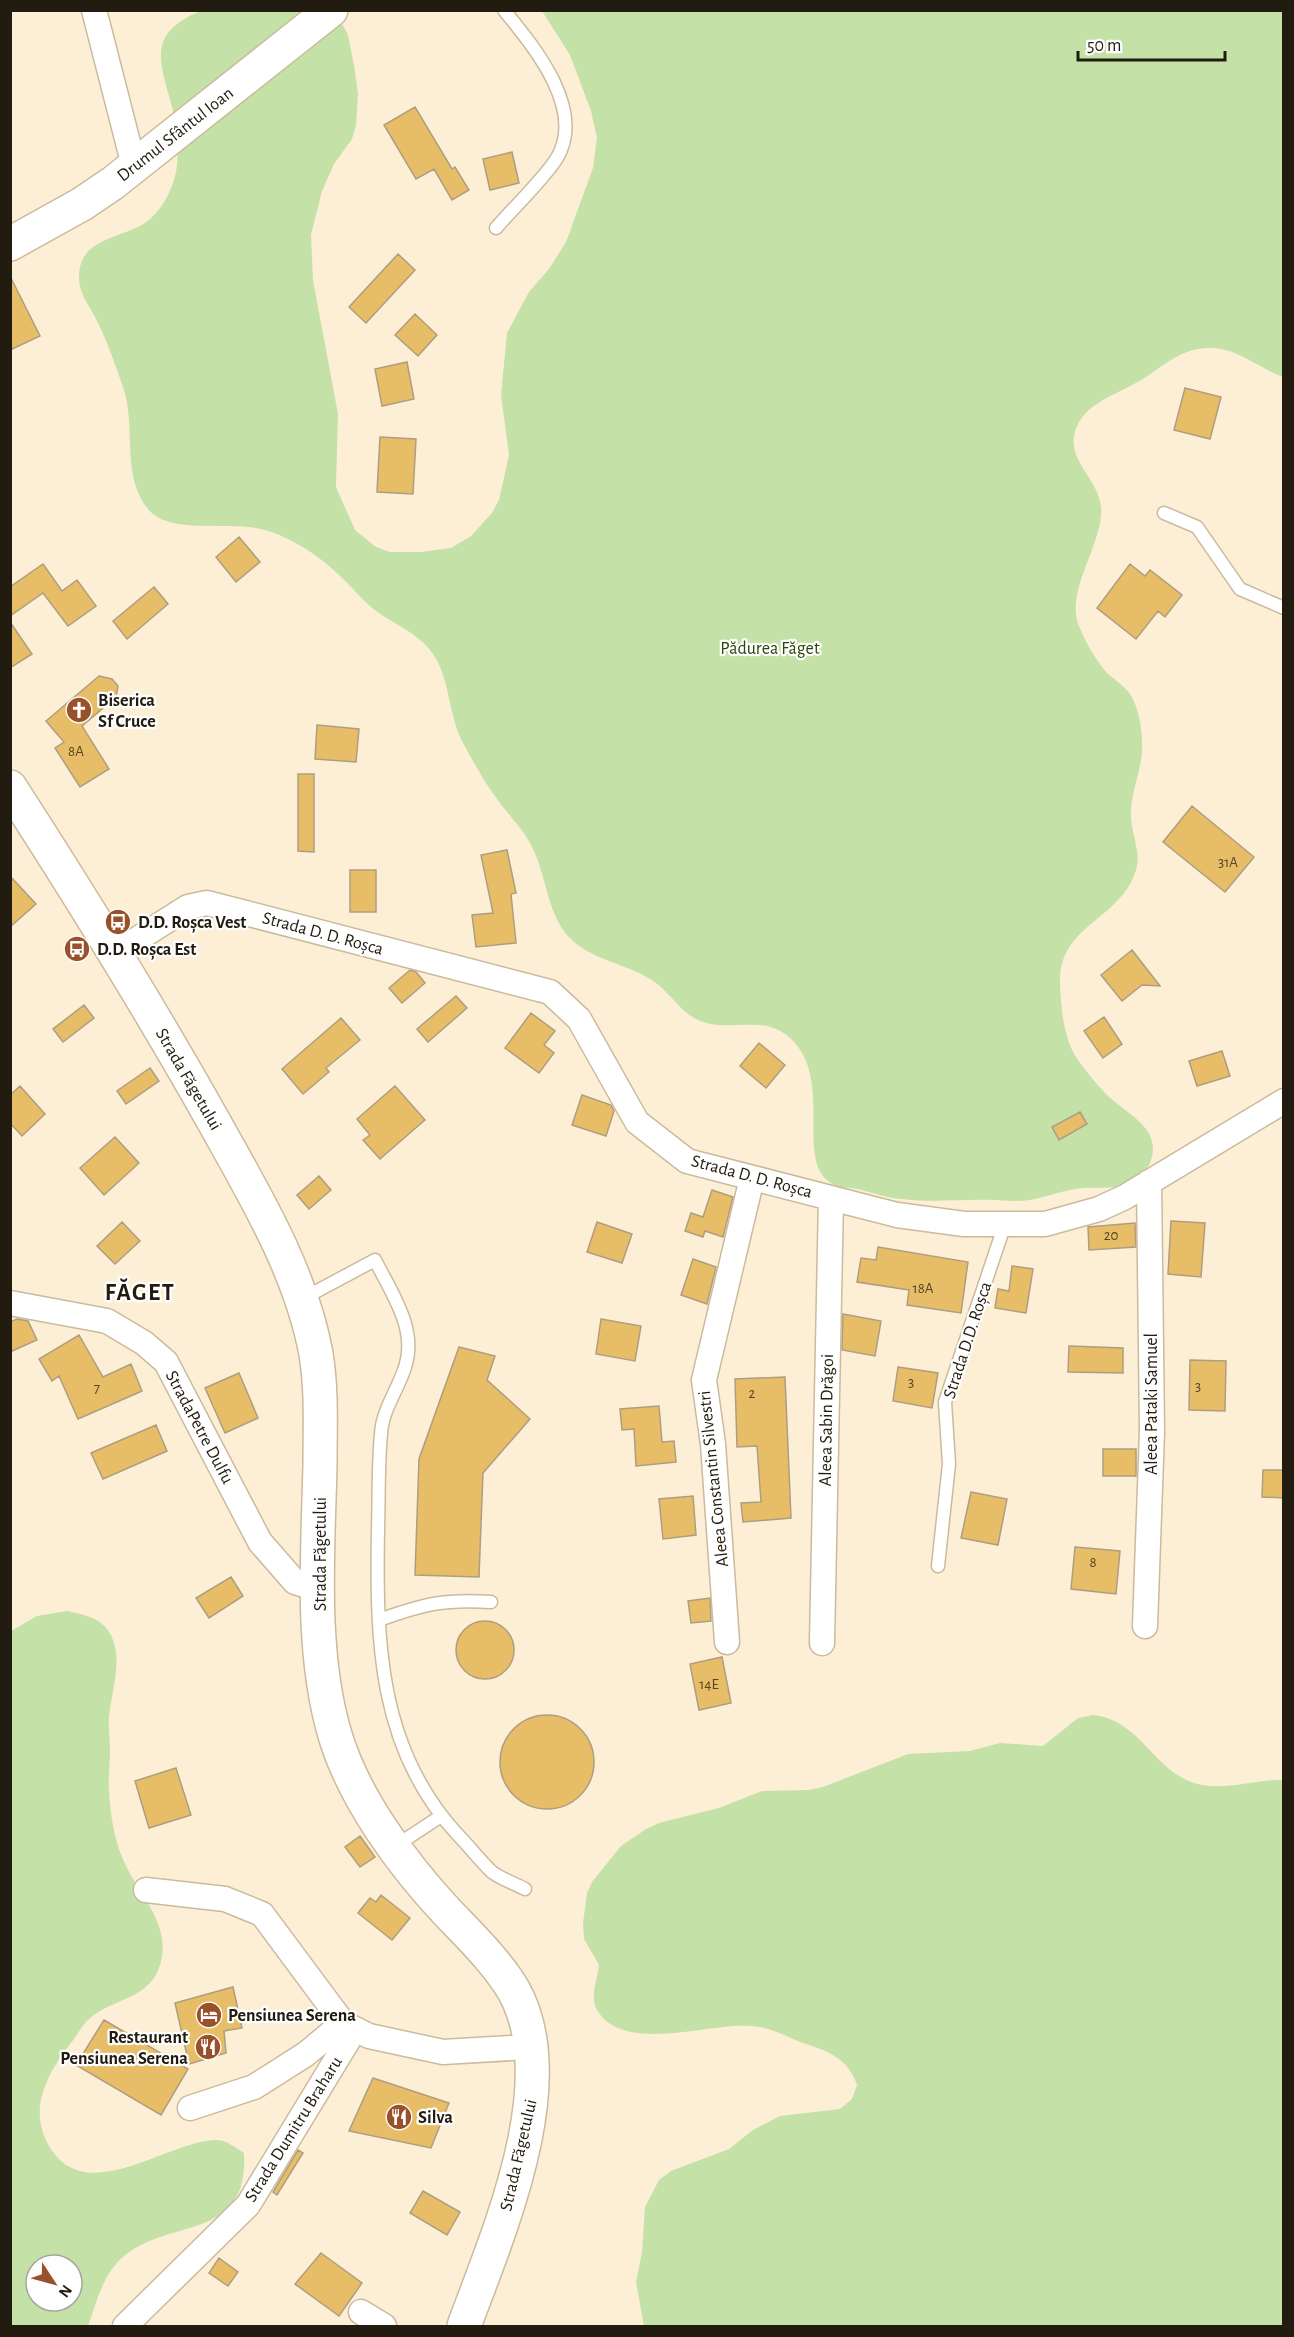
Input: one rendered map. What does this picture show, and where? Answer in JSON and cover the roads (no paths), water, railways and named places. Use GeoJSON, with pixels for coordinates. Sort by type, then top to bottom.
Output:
{"type":"FeatureCollection","features":[{"type":"Feature","properties":{"kind":"main road","name":"Drumul Sfântul Ioan"},"geometry":{"type":"LineString","coordinates":[[10,244],[82,204],[134,166],[331,10]]}},
{"type":"Feature","properties":{"kind":"main road","name":"Strada Făgetului"},"geometry":{"type":"LineString","coordinates":[[10,788],[180,1062],[257,1199],[300,1300],[316,1354],[319,1384],[318,1589],[324,1697],[337,1742],[374,1817],[394,1847],[423,1886],[484,1951],[514,1992],[524,2018],[533,2083],[521,2155],[505,2212],[464,2326]]}},
{"type":"Feature","properties":{"kind":"street"},"geometry":{"type":"LineString","coordinates":[[94,10],[134,166]]}},
{"type":"Feature","properties":{"kind":"street","name":"Strada D. D. Roșca"},"geometry":{"type":"LineString","coordinates":[[114,954],[188,907],[207,903],[550,992],[579,1019],[637,1122],[687,1161],[897,1215],[964,1224],[1045,1224],[1099,1209],[1149,1182],[1284,1101]]}},
{"type":"Feature","properties":{"kind":"street","name":"Aleea Constantin Silvestri"},"geometry":{"type":"LineString","coordinates":[[727,1642],[713,1444],[704,1380],[752,1178]]}},
{"type":"Feature","properties":{"kind":"street","name":"Aleea Pataki Samuel"},"geometry":{"type":"LineString","coordinates":[[1145,1626],[1152,1431],[1149,1182]]}},
{"type":"Feature","properties":{"kind":"street","name":"Aleea Sabin Drăgoi"},"geometry":{"type":"LineString","coordinates":[[822,1643],[831,1198]]}},
{"type":"Feature","properties":{"kind":"street","name":"StradaPetre Dulfu"},"geometry":{"type":"LineString","coordinates":[[10,1303],[107,1321],[144,1343],[166,1362],[260,1542],[296,1582],[318,1589]]}},
{"type":"Feature","properties":{"kind":"street"},"geometry":{"type":"LineString","coordinates":[[146,1890],[225,1899],[262,1914],[349,2026],[369,2036],[442,2052],[529,2047]]}},
{"type":"Feature","properties":{"kind":"street","name":"Strada Dumitru Braharu"},"geometry":{"type":"LineString","coordinates":[[190,2108],[254,2087],[349,2026]]}},
{"type":"Feature","properties":{"kind":"street","name":"Strada Dumitru Braharu"},"geometry":{"type":"LineString","coordinates":[[125,2326],[248,2205],[349,2026]]}},
{"type":"Feature","properties":{"kind":"street"},"geometry":{"type":"LineString","coordinates":[[361,2312],[384,2326]]}},
{"type":"Feature","properties":{"kind":"lane"},"geometry":{"type":"LineString","coordinates":[[496,228],[557,158],[567,133],[565,111],[551,79],[504,10]]}},
{"type":"Feature","properties":{"kind":"lane"},"geometry":{"type":"LineString","coordinates":[[1164,513],[1197,527],[1240,589],[1284,608]]}},
{"type":"Feature","properties":{"kind":"lane","name":"Strada D.D. Roșca"},"geometry":{"type":"LineString","coordinates":[[938,1566],[949,1464],[945,1402],[1005,1224]]}},
{"type":"Feature","properties":{"kind":"lane"},"geometry":{"type":"LineString","coordinates":[[300,1300],[375,1260],[407,1323],[408,1347],[405,1369],[393,1390],[381,1431],[377,1588],[381,1656],[390,1713],[408,1763],[441,1816],[494,1873],[525,1888]]}},
{"type":"Feature","properties":{"kind":"lane"},"geometry":{"type":"LineString","coordinates":[[379,1620],[417,1606],[453,1600],[491,1602]]}},
{"type":"Feature","properties":{"kind":"lane"},"geometry":{"type":"LineString","coordinates":[[394,1847],[441,1816]]}},
{"type":"Feature","properties":{"kind":"place","name":"Biserica Sf Cruce"},"geometry":{"type":"Point","coordinates":[79,710]}},
{"type":"Feature","properties":{"kind":"place","name":"D.D. Roșca Vest"},"geometry":{"type":"Point","coordinates":[118,922]}},
{"type":"Feature","properties":{"kind":"place","name":"D.D. Roșca Est"},"geometry":{"type":"Point","coordinates":[77,949]}},
{"type":"Feature","properties":{"kind":"place","name":"Pensiunea Serena"},"geometry":{"type":"Point","coordinates":[209,2015]}},
{"type":"Feature","properties":{"kind":"place","name":"Restaurant Pensiunea Serena"},"geometry":{"type":"Point","coordinates":[208,2047]}},
{"type":"Feature","properties":{"kind":"place","name":"Silva"},"geometry":{"type":"Point","coordinates":[399,2117]}},
{"type":"Feature","properties":{"kind":"district","name":"FĂGET"},"geometry":{"type":"Point","coordinates":[140,1292]}},
{"type":"Feature","properties":{"kind":"park label","name":"Pădurea Făget"},"geometry":{"type":"Point","coordinates":[770,648]}}]}
